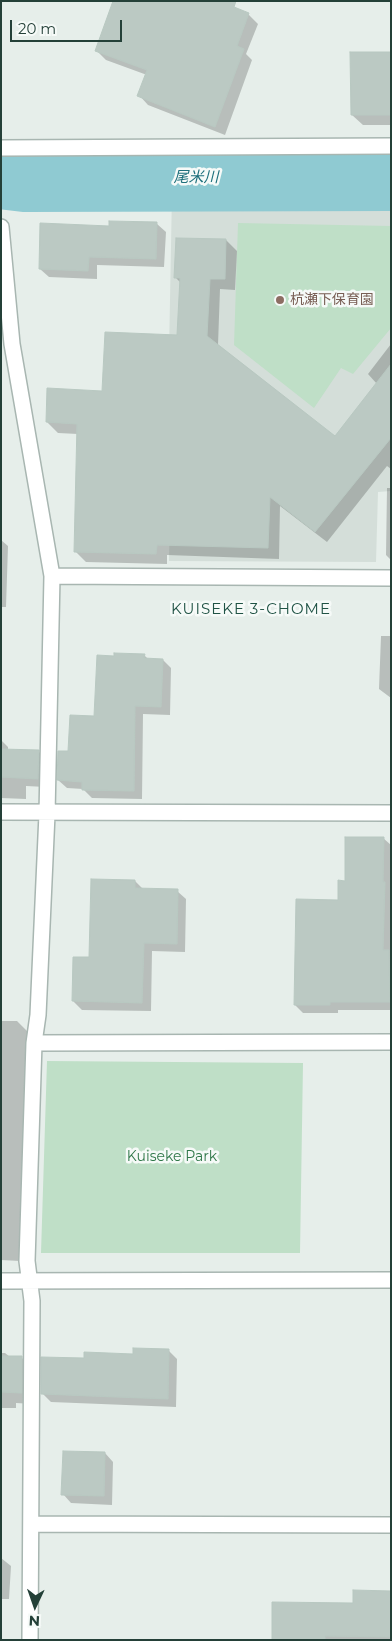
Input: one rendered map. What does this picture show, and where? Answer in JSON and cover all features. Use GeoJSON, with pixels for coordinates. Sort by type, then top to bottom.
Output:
{"type":"FeatureCollection","features":[{"type":"Feature","properties":{"kind":"street"},"geometry":{"type":"LineString","coordinates":[[1,148],[391,146]]}},
{"type":"Feature","properties":{"kind":"street"},"geometry":{"type":"LineString","coordinates":[[1,227],[12,344],[52,576],[47,814],[38,1015],[34,1043],[27,1261],[32,1301],[30,1640]]}},
{"type":"Feature","properties":{"kind":"street"},"geometry":{"type":"LineString","coordinates":[[52,576],[391,578]]}},
{"type":"Feature","properties":{"kind":"street"},"geometry":{"type":"LineString","coordinates":[[1,812],[47,814],[391,813]]}},
{"type":"Feature","properties":{"kind":"street"},"geometry":{"type":"LineString","coordinates":[[34,1043],[391,1042]]}},
{"type":"Feature","properties":{"kind":"street"},"geometry":{"type":"LineString","coordinates":[[1,1281],[391,1280]]}},
{"type":"Feature","properties":{"kind":"street"},"geometry":{"type":"LineString","coordinates":[[32,1524],[391,1525]]}},
{"type":"Feature","properties":{"kind":"shaded area","name":"杭瀬下保育園"},"geometry":{"type":"Polygon","coordinates":[[[391,192],[391,491],[378,492],[376,562],[169,561],[171,415],[168,407],[172,193],[391,192]]]}},
{"type":"Feature","properties":{"kind":"green space"},"geometry":{"type":"Polygon","coordinates":[[[238,223],[391,226],[391,328],[353,374],[341,368],[314,408],[234,345],[238,223]]]}},
{"type":"Feature","properties":{"kind":"green space","name":"Kuiseke Park"},"geometry":{"type":"Polygon","coordinates":[[[47,1061],[303,1063],[300,1253],[41,1253],[47,1061]]]}},
{"type":"Feature","properties":{"kind":"building"},"geometry":{"type":"Polygon","coordinates":[[[113,1],[236,1],[234,7],[249,13],[237,46],[244,49],[215,127],[137,96],[147,70],[95,51],[113,1]]]}},
{"type":"Feature","properties":{"kind":"building"},"geometry":{"type":"Polygon","coordinates":[[[350,52],[391,52],[391,115],[351,115],[350,52]]]}},
{"type":"Feature","properties":{"kind":"building"},"geometry":{"type":"Polygon","coordinates":[[[109,221],[157,222],[156,259],[89,257],[88,271],[39,269],[40,223],[109,226],[109,221]]]}},
{"type":"Feature","properties":{"kind":"building"},"geometry":{"type":"Polygon","coordinates":[[[176,238],[226,239],[225,279],[210,279],[207,336],[335,436],[391,364],[391,438],[315,532],[270,497],[268,548],[157,545],[156,554],[74,552],[77,424],[46,422],[47,388],[102,391],[105,332],[177,335],[180,278],[174,278],[176,238]]]}},
{"type":"Feature","properties":{"kind":"building"},"geometry":{"type":"Polygon","coordinates":[[[114,653],[145,654],[144,658],[163,659],[161,707],[135,706],[134,791],[82,790],[82,782],[57,780],[58,751],[68,751],[70,715],[94,716],[97,655],[114,656],[114,653]]]}},
{"type":"Feature","properties":{"kind":"building"},"geometry":{"type":"Polygon","coordinates":[[[1,749],[39,750],[38,779],[1,777],[1,749]]]}},
{"type":"Feature","properties":{"kind":"building"},"geometry":{"type":"Polygon","coordinates":[[[345,837],[384,837],[383,950],[389,950],[390,1002],[330,1002],[330,1005],[294,1005],[296,899],[338,900],[338,880],[345,881],[345,837]]]}},
{"type":"Feature","properties":{"kind":"building"},"geometry":{"type":"Polygon","coordinates":[[[91,879],[135,880],[135,888],[178,889],[177,944],[144,943],[142,1003],[72,1001],[73,957],[89,957],[91,879]]]}},
{"type":"Feature","properties":{"kind":"building"},"geometry":{"type":"Polygon","coordinates":[[[133,1348],[169,1349],[168,1399],[41,1394],[41,1357],[84,1358],[84,1352],[133,1354],[133,1348]]]}},
{"type":"Feature","properties":{"kind":"building"},"geometry":{"type":"Polygon","coordinates":[[[1,1356],[22,1356],[22,1393],[1,1392],[1,1356]]]}},
{"type":"Feature","properties":{"kind":"building"},"geometry":{"type":"Polygon","coordinates":[[[63,1451],[105,1452],[104,1496],[61,1495],[63,1451]]]}},
{"type":"Feature","properties":{"kind":"building"},"geometry":{"type":"Polygon","coordinates":[[[353,1590],[391,1591],[391,1637],[325,1636],[325,1640],[272,1640],[272,1602],[353,1603],[353,1590]]]}},
{"type":"Feature","properties":{"kind":"waterway","name":"尾米川"},"geometry":{"type":"LineString","coordinates":[[1,175],[25,178],[391,177]]}},
{"type":"Feature","properties":{"kind":"place","name":"杭瀬下保育園"},"geometry":{"type":"Point","coordinates":[280,300]}},
{"type":"Feature","properties":{"kind":"district","name":"KUISEKE 3-CHOME"},"geometry":{"type":"Point","coordinates":[251,610]}}]}
